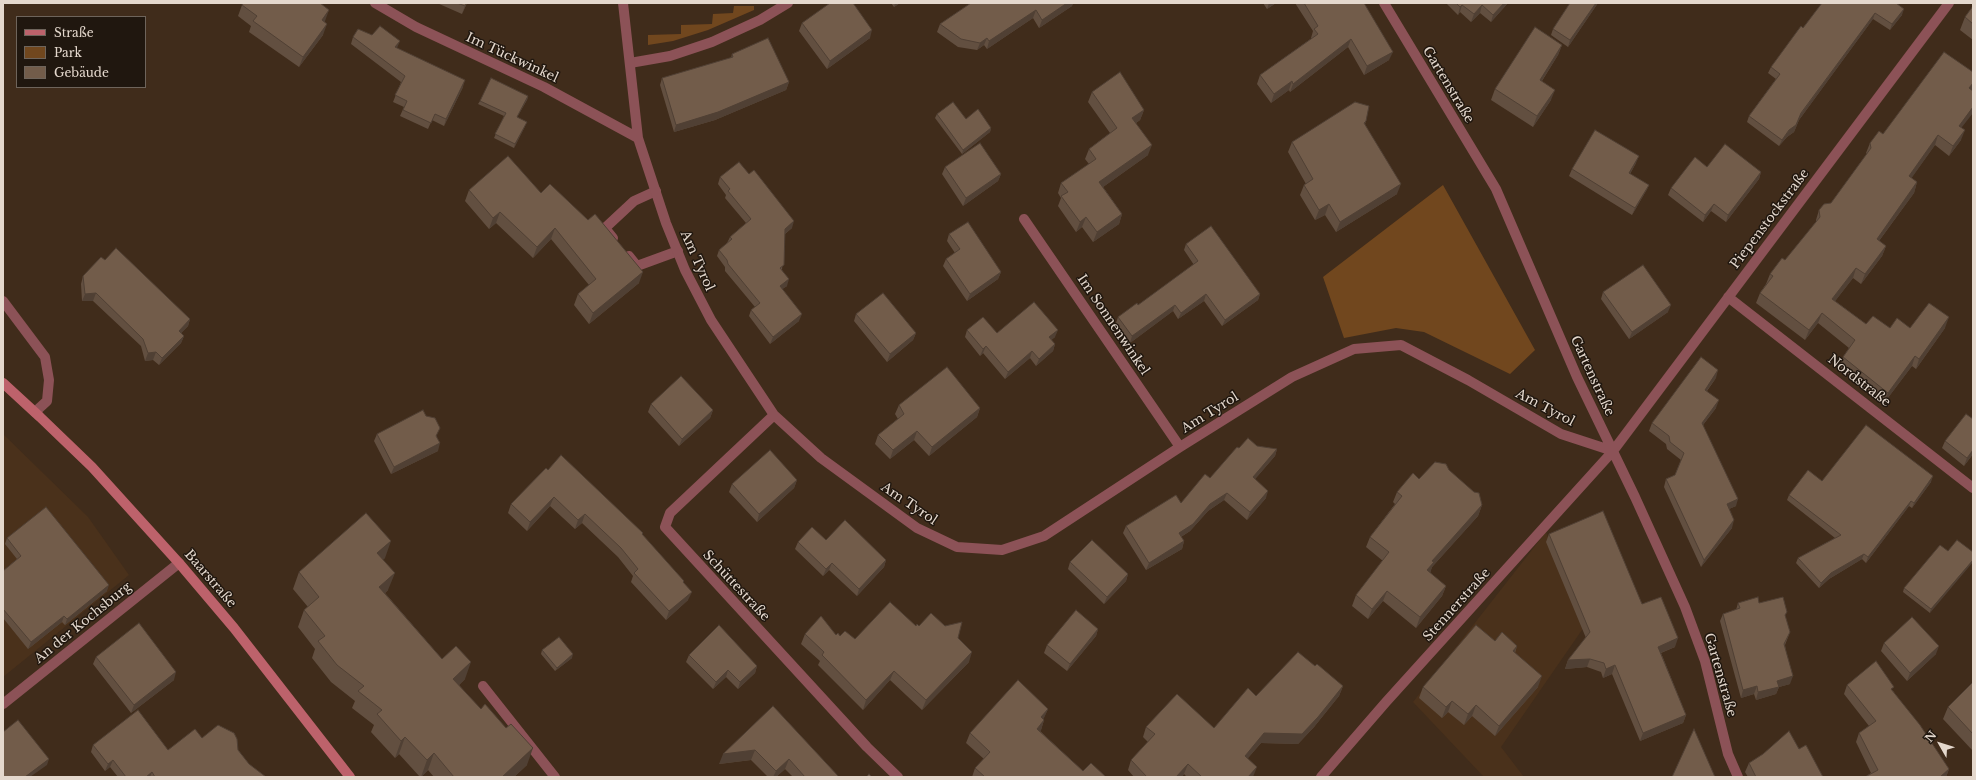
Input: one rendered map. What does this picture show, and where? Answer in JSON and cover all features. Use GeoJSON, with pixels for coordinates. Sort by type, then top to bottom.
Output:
{"type":"FeatureCollection","features":[{"type":"Feature","properties":{"kind":"main road","name":"Baarstraße"},"geometry":{"type":"LineString","coordinates":[[3,383],[92,467],[179,563],[234,628],[350,777]]}},
{"type":"Feature","properties":{"kind":"street","name":"Im Tückwinkel"},"geometry":{"type":"LineString","coordinates":[[375,3],[416,28],[544,87],[638,138]]}},
{"type":"Feature","properties":{"kind":"street","name":"Am Tyrol"},"geometry":{"type":"LineString","coordinates":[[623,3],[638,138],[678,251],[711,320],[774,415],[821,458],[917,528],[957,548],[1002,550],[1044,536],[1180,447],[1292,377],[1354,349],[1401,345],[1468,380],[1561,434],[1613,451]]}},
{"type":"Feature","properties":{"kind":"street"},"geometry":{"type":"LineString","coordinates":[[630,63],[670,56],[712,42],[760,20],[788,3]]}},
{"type":"Feature","properties":{"kind":"street","name":"Gartenstraße"},"geometry":{"type":"LineString","coordinates":[[1384,3],[1496,189],[1577,377],[1685,607],[1705,661],[1728,754],[1738,777]]}},
{"type":"Feature","properties":{"kind":"street","name":"Piepenstockstraße"},"geometry":{"type":"LineString","coordinates":[[1613,451],[1949,3]]}},
{"type":"Feature","properties":{"kind":"street"},"geometry":{"type":"LineString","coordinates":[[656,191],[634,201],[605,228],[637,266],[678,251]]}},
{"type":"Feature","properties":{"kind":"street","name":"Im Sonnenwinkel"},"geometry":{"type":"LineString","coordinates":[[1024,219],[1180,447]]}},
{"type":"Feature","properties":{"kind":"street","name":"Nordstraße"},"geometry":{"type":"LineString","coordinates":[[1728,297],[1973,488]]}},
{"type":"Feature","properties":{"kind":"street"},"geometry":{"type":"LineString","coordinates":[[3,301],[45,357],[49,380],[47,401],[35,412]]}},
{"type":"Feature","properties":{"kind":"street","name":"Schüttestraße"},"geometry":{"type":"LineString","coordinates":[[774,415],[670,514],[665,527],[867,747],[898,777]]}},
{"type":"Feature","properties":{"kind":"street","name":"Stennerstraße"},"geometry":{"type":"LineString","coordinates":[[1321,777],[1386,702],[1613,451]]}},
{"type":"Feature","properties":{"kind":"street","name":"An der Kochsburg"},"geometry":{"type":"LineString","coordinates":[[3,704],[179,563]]}},
{"type":"Feature","properties":{"kind":"street"},"geometry":{"type":"LineString","coordinates":[[483,686],[555,777]]}},
{"type":"Feature","properties":{"kind":"shaded area"},"geometry":{"type":"Polygon","coordinates":[[[3,434],[88,517],[129,575],[3,677],[3,434]]]}},
{"type":"Feature","properties":{"kind":"shaded area"},"geometry":{"type":"Polygon","coordinates":[[[1546,532],[1584,627],[1501,747],[1524,777],[1484,777],[1413,702],[1546,532]]]}},
{"type":"Feature","properties":{"kind":"green space"},"geometry":{"type":"Polygon","coordinates":[[[734,6],[754,6],[754,10],[708,30],[673,41],[648,45],[648,35],[681,34],[681,25],[712,24],[713,14],[733,13],[734,6]]]}},
{"type":"Feature","properties":{"kind":"green space"},"geometry":{"type":"Polygon","coordinates":[[[1443,185],[1535,350],[1510,374],[1424,332],[1396,328],[1344,338],[1323,277],[1443,185]]]}},
{"type":"Feature","properties":{"kind":"building"},"geometry":{"type":"Polygon","coordinates":[[[243,3],[320,3],[329,10],[322,20],[327,24],[303,57],[253,21],[257,16],[242,5],[243,3]]]}},
{"type":"Feature","properties":{"kind":"building"},"geometry":{"type":"Polygon","coordinates":[[[457,3],[466,3],[465,6],[457,3]]]}},
{"type":"Feature","properties":{"kind":"building"},"geometry":{"type":"Polygon","coordinates":[[[830,3],[853,3],[872,30],[830,61],[802,23],[830,3]]]}},
{"type":"Feature","properties":{"kind":"building"},"geometry":{"type":"Polygon","coordinates":[[[971,3],[1067,3],[1042,20],[1036,10],[989,41],[987,38],[980,43],[961,39],[940,24],[971,3]]]}},
{"type":"Feature","properties":{"kind":"building"},"geometry":{"type":"Polygon","coordinates":[[[1304,3],[1364,3],[1393,52],[1367,66],[1351,39],[1293,84],[1292,81],[1274,94],[1260,75],[1318,34],[1314,29],[1318,26],[1304,3]]]}},
{"type":"Feature","properties":{"kind":"building"},"geometry":{"type":"Polygon","coordinates":[[[1456,3],[1504,3],[1493,15],[1482,5],[1474,14],[1462,5],[1460,7],[1456,3]]]}},
{"type":"Feature","properties":{"kind":"building"},"geometry":{"type":"Polygon","coordinates":[[[1570,3],[1596,3],[1570,40],[1553,29],[1570,3]]]}},
{"type":"Feature","properties":{"kind":"building"},"geometry":{"type":"Polygon","coordinates":[[[1822,3],[1896,3],[1904,9],[1892,24],[1875,13],[1801,113],[1796,125],[1789,130],[1782,140],[1749,116],[1780,74],[1771,67],[1801,26],[1803,28],[1822,3]]]}},
{"type":"Feature","properties":{"kind":"building"},"geometry":{"type":"Polygon","coordinates":[[[1973,6],[1973,24],[1965,17],[1973,6]]]}},
{"type":"Feature","properties":{"kind":"building"},"geometry":{"type":"Polygon","coordinates":[[[380,26],[400,41],[395,47],[465,80],[446,119],[435,114],[431,123],[403,110],[407,101],[395,95],[405,76],[353,37],[358,29],[372,35],[380,26]]]}},
{"type":"Feature","properties":{"kind":"building"},"geometry":{"type":"Polygon","coordinates":[[[1535,27],[1562,45],[1540,80],[1555,90],[1537,116],[1495,89],[1535,27]]]}},
{"type":"Feature","properties":{"kind":"building"},"geometry":{"type":"Polygon","coordinates":[[[768,38],[789,82],[718,112],[676,125],[662,78],[733,57],[732,54],[768,38]]]}},
{"type":"Feature","properties":{"kind":"building"},"geometry":{"type":"Polygon","coordinates":[[[1944,52],[1973,72],[1973,83],[1969,88],[1973,91],[1973,107],[1959,126],[1965,130],[1953,146],[1938,135],[1909,176],[1917,182],[1877,239],[1886,246],[1865,274],[1856,268],[1832,299],[1866,324],[1873,316],[1890,328],[1897,318],[1910,328],[1929,303],[1949,317],[1919,359],[1915,356],[1888,393],[1843,357],[1855,340],[1822,313],[1809,330],[1760,293],[1773,276],[1770,274],[1782,258],[1785,260],[1820,217],[1819,210],[1824,204],[1831,203],[1871,148],[1870,143],[1879,131],[1883,134],[1944,52]]]}},
{"type":"Feature","properties":{"kind":"building"},"geometry":{"type":"Polygon","coordinates":[[[1120,72],[1144,110],[1132,118],[1152,145],[1099,182],[1122,214],[1097,232],[1086,217],[1080,222],[1061,196],[1068,192],[1061,183],[1096,159],[1089,149],[1117,128],[1092,92],[1120,72]]]}},
{"type":"Feature","properties":{"kind":"building"},"geometry":{"type":"Polygon","coordinates":[[[491,78],[528,96],[517,117],[527,122],[515,144],[495,134],[506,113],[480,101],[491,78]]]}},
{"type":"Feature","properties":{"kind":"building"},"geometry":{"type":"Polygon","coordinates":[[[953,102],[966,119],[978,109],[991,128],[963,150],[937,114],[953,102]]]}},
{"type":"Feature","properties":{"kind":"building"},"geometry":{"type":"Polygon","coordinates":[[[1355,102],[1369,106],[1366,121],[1364,123],[1401,184],[1340,222],[1329,204],[1319,210],[1304,185],[1313,179],[1292,142],[1355,102]]]}},
{"type":"Feature","properties":{"kind":"building"},"geometry":{"type":"Polygon","coordinates":[[[1595,130],[1639,156],[1629,173],[1649,185],[1635,208],[1572,169],[1595,130]]]}},
{"type":"Feature","properties":{"kind":"building"},"geometry":{"type":"Polygon","coordinates":[[[980,143],[1001,174],[966,198],[945,167],[980,143]]]}},
{"type":"Feature","properties":{"kind":"building"},"geometry":{"type":"Polygon","coordinates":[[[1725,144],[1761,172],[1728,215],[1714,204],[1705,215],[1671,188],[1695,157],[1707,167],[1725,144]]]}},
{"type":"Feature","properties":{"kind":"building"},"geometry":{"type":"Polygon","coordinates":[[[508,156],[541,193],[550,184],[588,220],[595,214],[643,272],[593,313],[578,294],[596,279],[555,228],[537,247],[500,212],[493,218],[469,190],[508,156]]]}},
{"type":"Feature","properties":{"kind":"building"},"geometry":{"type":"Polygon","coordinates":[[[739,162],[749,174],[754,170],[794,221],[785,229],[784,265],[780,268],[789,279],[780,286],[802,314],[773,337],[751,310],[760,303],[728,264],[727,260],[719,250],[732,239],[730,237],[751,219],[728,191],[730,189],[720,177],[739,162]]]}},
{"type":"Feature","properties":{"kind":"building"},"geometry":{"type":"Polygon","coordinates":[[[968,222],[1001,272],[970,294],[946,259],[960,249],[949,234],[968,222]]]}},
{"type":"Feature","properties":{"kind":"building"},"geometry":{"type":"Polygon","coordinates":[[[1211,226],[1260,294],[1225,320],[1206,294],[1181,313],[1175,305],[1132,336],[1118,317],[1137,303],[1138,305],[1198,261],[1186,244],[1211,226]]]}},
{"type":"Feature","properties":{"kind":"building"},"geometry":{"type":"Polygon","coordinates":[[[116,248],[190,319],[179,331],[184,336],[162,358],[156,352],[148,353],[143,339],[96,293],[85,294],[83,276],[101,257],[105,260],[116,248]]]}},
{"type":"Feature","properties":{"kind":"building"},"geometry":{"type":"Polygon","coordinates":[[[1643,265],[1671,305],[1632,332],[1603,292],[1643,265]]]}},
{"type":"Feature","properties":{"kind":"building"},"geometry":{"type":"Polygon","coordinates":[[[883,293],[916,333],[890,354],[856,314],[883,293]]]}},
{"type":"Feature","properties":{"kind":"building"},"geometry":{"type":"Polygon","coordinates":[[[1034,302],[1058,330],[1049,337],[1055,344],[1039,359],[1032,351],[1008,372],[986,346],[983,349],[967,330],[983,317],[997,333],[1034,302]]]}},
{"type":"Feature","properties":{"kind":"building"},"geometry":{"type":"Polygon","coordinates":[[[1701,357],[1718,370],[1705,390],[1719,400],[1702,423],[1738,499],[1727,504],[1734,520],[1704,560],[1666,479],[1675,475],[1684,453],[1670,442],[1669,436],[1652,423],[1701,357]]]}},
{"type":"Feature","properties":{"kind":"building"},"geometry":{"type":"Polygon","coordinates":[[[947,367],[980,408],[932,447],[917,431],[893,450],[878,435],[904,414],[899,405],[947,367]]]}},
{"type":"Feature","properties":{"kind":"building"},"geometry":{"type":"Polygon","coordinates":[[[681,376],[713,410],[682,439],[651,404],[681,376]]]}},
{"type":"Feature","properties":{"kind":"building"},"geometry":{"type":"Polygon","coordinates":[[[423,410],[426,416],[435,418],[440,428],[436,436],[440,443],[394,467],[377,434],[423,410]]]}},
{"type":"Feature","properties":{"kind":"building"},"geometry":{"type":"Polygon","coordinates":[[[1966,414],[1973,419],[1973,450],[1967,458],[1945,441],[1966,414]]]}},
{"type":"Feature","properties":{"kind":"building"},"geometry":{"type":"Polygon","coordinates":[[[1866,425],[1933,476],[1914,503],[1911,501],[1868,557],[1864,554],[1831,573],[1821,583],[1798,558],[1841,535],[1789,495],[1808,470],[1822,481],[1866,425]]]}},
{"type":"Feature","properties":{"kind":"building"},"geometry":{"type":"Polygon","coordinates":[[[1248,438],[1257,446],[1277,449],[1253,477],[1268,491],[1250,512],[1227,493],[1210,504],[1193,524],[1179,533],[1184,541],[1149,563],[1126,526],[1176,495],[1181,503],[1205,474],[1210,478],[1237,447],[1239,448],[1248,438]]]}},
{"type":"Feature","properties":{"kind":"building"},"geometry":{"type":"Polygon","coordinates":[[[770,450],[797,480],[759,514],[732,484],[770,450]]]}},
{"type":"Feature","properties":{"kind":"building"},"geometry":{"type":"Polygon","coordinates":[[[561,455],[643,533],[642,534],[692,592],[669,611],[634,573],[638,569],[621,548],[585,514],[578,520],[554,497],[530,522],[511,504],[546,468],[548,470],[561,455]]]}},
{"type":"Feature","properties":{"kind":"building"},"geometry":{"type":"Polygon","coordinates":[[[1435,462],[1446,464],[1449,470],[1474,492],[1479,493],[1482,505],[1432,561],[1434,562],[1427,570],[1446,586],[1420,617],[1387,591],[1372,609],[1356,595],[1389,552],[1370,537],[1402,496],[1397,492],[1413,473],[1419,479],[1435,462]]]}},
{"type":"Feature","properties":{"kind":"building"},"geometry":{"type":"Polygon","coordinates":[[[46,507],[109,585],[67,619],[64,616],[31,642],[3,609],[3,571],[21,556],[7,538],[46,507]]]}},
{"type":"Feature","properties":{"kind":"building"},"geometry":{"type":"Polygon","coordinates":[[[1603,511],[1642,604],[1661,597],[1678,638],[1658,647],[1686,715],[1643,733],[1615,665],[1606,669],[1604,663],[1590,659],[1568,660],[1590,632],[1549,534],[1603,511]]]}},
{"type":"Feature","properties":{"kind":"building"},"geometry":{"type":"Polygon","coordinates":[[[366,513],[391,541],[377,553],[395,573],[379,587],[442,659],[456,646],[471,662],[453,679],[481,709],[485,704],[506,728],[511,724],[533,748],[502,777],[454,777],[434,753],[427,760],[405,737],[401,741],[377,714],[382,710],[358,691],[364,686],[337,665],[318,641],[325,636],[304,610],[319,597],[299,572],[366,513]]]}},
{"type":"Feature","properties":{"kind":"building"},"geometry":{"type":"Polygon","coordinates":[[[845,520],[886,560],[859,589],[832,563],[826,569],[798,542],[812,527],[826,540],[845,520]]]}},
{"type":"Feature","properties":{"kind":"building"},"geometry":{"type":"Polygon","coordinates":[[[1092,540],[1128,574],[1107,597],[1070,562],[1092,540]]]}},
{"type":"Feature","properties":{"kind":"building"},"geometry":{"type":"Polygon","coordinates":[[[1957,540],[1973,552],[1973,560],[1931,609],[1904,588],[1940,545],[1948,551],[1957,540]]]}},
{"type":"Feature","properties":{"kind":"building"},"geometry":{"type":"Polygon","coordinates":[[[1758,597],[1759,603],[1783,597],[1787,612],[1785,615],[1790,632],[1784,644],[1793,676],[1777,681],[1779,687],[1758,692],[1757,686],[1743,690],[1723,614],[1740,608],[1738,603],[1758,597]]]}},
{"type":"Feature","properties":{"kind":"building"},"geometry":{"type":"Polygon","coordinates":[[[890,602],[916,626],[917,624],[919,626],[931,613],[945,626],[962,622],[958,638],[972,652],[926,700],[894,671],[866,700],[822,655],[824,652],[805,634],[821,616],[836,635],[838,633],[840,636],[845,631],[855,639],[890,602]]]}},
{"type":"Feature","properties":{"kind":"building"},"geometry":{"type":"Polygon","coordinates":[[[1076,610],[1098,629],[1070,664],[1047,645],[1076,610]]]}},
{"type":"Feature","properties":{"kind":"building"},"geometry":{"type":"Polygon","coordinates":[[[1912,617],[1939,646],[1910,673],[1884,643],[1912,617]]]}},
{"type":"Feature","properties":{"kind":"building"},"geometry":{"type":"Polygon","coordinates":[[[139,623],[176,672],[134,705],[96,657],[139,623]]]}},
{"type":"Feature","properties":{"kind":"building"},"geometry":{"type":"Polygon","coordinates":[[[719,625],[757,666],[740,682],[728,670],[716,682],[689,655],[719,625]]]}},
{"type":"Feature","properties":{"kind":"building"},"geometry":{"type":"Polygon","coordinates":[[[1476,625],[1495,641],[1502,632],[1517,646],[1513,651],[1542,676],[1499,726],[1476,705],[1468,714],[1452,701],[1446,707],[1423,687],[1476,625]]]}},
{"type":"Feature","properties":{"kind":"building"},"geometry":{"type":"Polygon","coordinates":[[[559,637],[573,654],[557,668],[542,650],[559,637]]]}},
{"type":"Feature","properties":{"kind":"building"},"geometry":{"type":"Polygon","coordinates":[[[1298,652],[1315,666],[1317,664],[1343,686],[1302,734],[1264,733],[1245,756],[1257,767],[1248,777],[1202,777],[1188,764],[1176,777],[1147,777],[1131,760],[1155,734],[1146,727],[1177,694],[1214,728],[1248,688],[1256,696],[1298,652]]]}},
{"type":"Feature","properties":{"kind":"building"},"geometry":{"type":"Polygon","coordinates":[[[1876,661],[1894,687],[1891,689],[1920,725],[1949,769],[1940,777],[1865,777],[1878,770],[1859,733],[1876,721],[1847,685],[1876,661]]]}},
{"type":"Feature","properties":{"kind":"building"},"geometry":{"type":"Polygon","coordinates":[[[1018,680],[1048,709],[1041,717],[1044,720],[1037,729],[1083,771],[1091,763],[1106,777],[985,777],[975,768],[990,752],[970,733],[1018,680]]]}},
{"type":"Feature","properties":{"kind":"building"},"geometry":{"type":"Polygon","coordinates":[[[1973,682],[1973,734],[1948,707],[1973,682]]]}},
{"type":"Feature","properties":{"kind":"building"},"geometry":{"type":"Polygon","coordinates":[[[773,706],[839,777],[805,777],[789,759],[776,771],[755,750],[723,754],[773,706]]]}},
{"type":"Feature","properties":{"kind":"building"},"geometry":{"type":"Polygon","coordinates":[[[138,710],[168,750],[195,729],[202,738],[218,725],[234,733],[237,739],[238,750],[249,764],[266,777],[155,777],[152,772],[146,777],[126,777],[113,760],[108,764],[93,745],[138,710]]]}},
{"type":"Feature","properties":{"kind":"building"},"geometry":{"type":"Polygon","coordinates":[[[18,720],[49,759],[25,777],[3,777],[3,732],[18,720]]]}},
{"type":"Feature","properties":{"kind":"building"},"geometry":{"type":"Polygon","coordinates":[[[1694,729],[1715,777],[1672,777],[1694,729]]]}},
{"type":"Feature","properties":{"kind":"building"},"geometry":{"type":"Polygon","coordinates":[[[1789,731],[1799,749],[1806,745],[1823,777],[1756,777],[1749,763],[1763,754],[1789,731]]]}}]}
